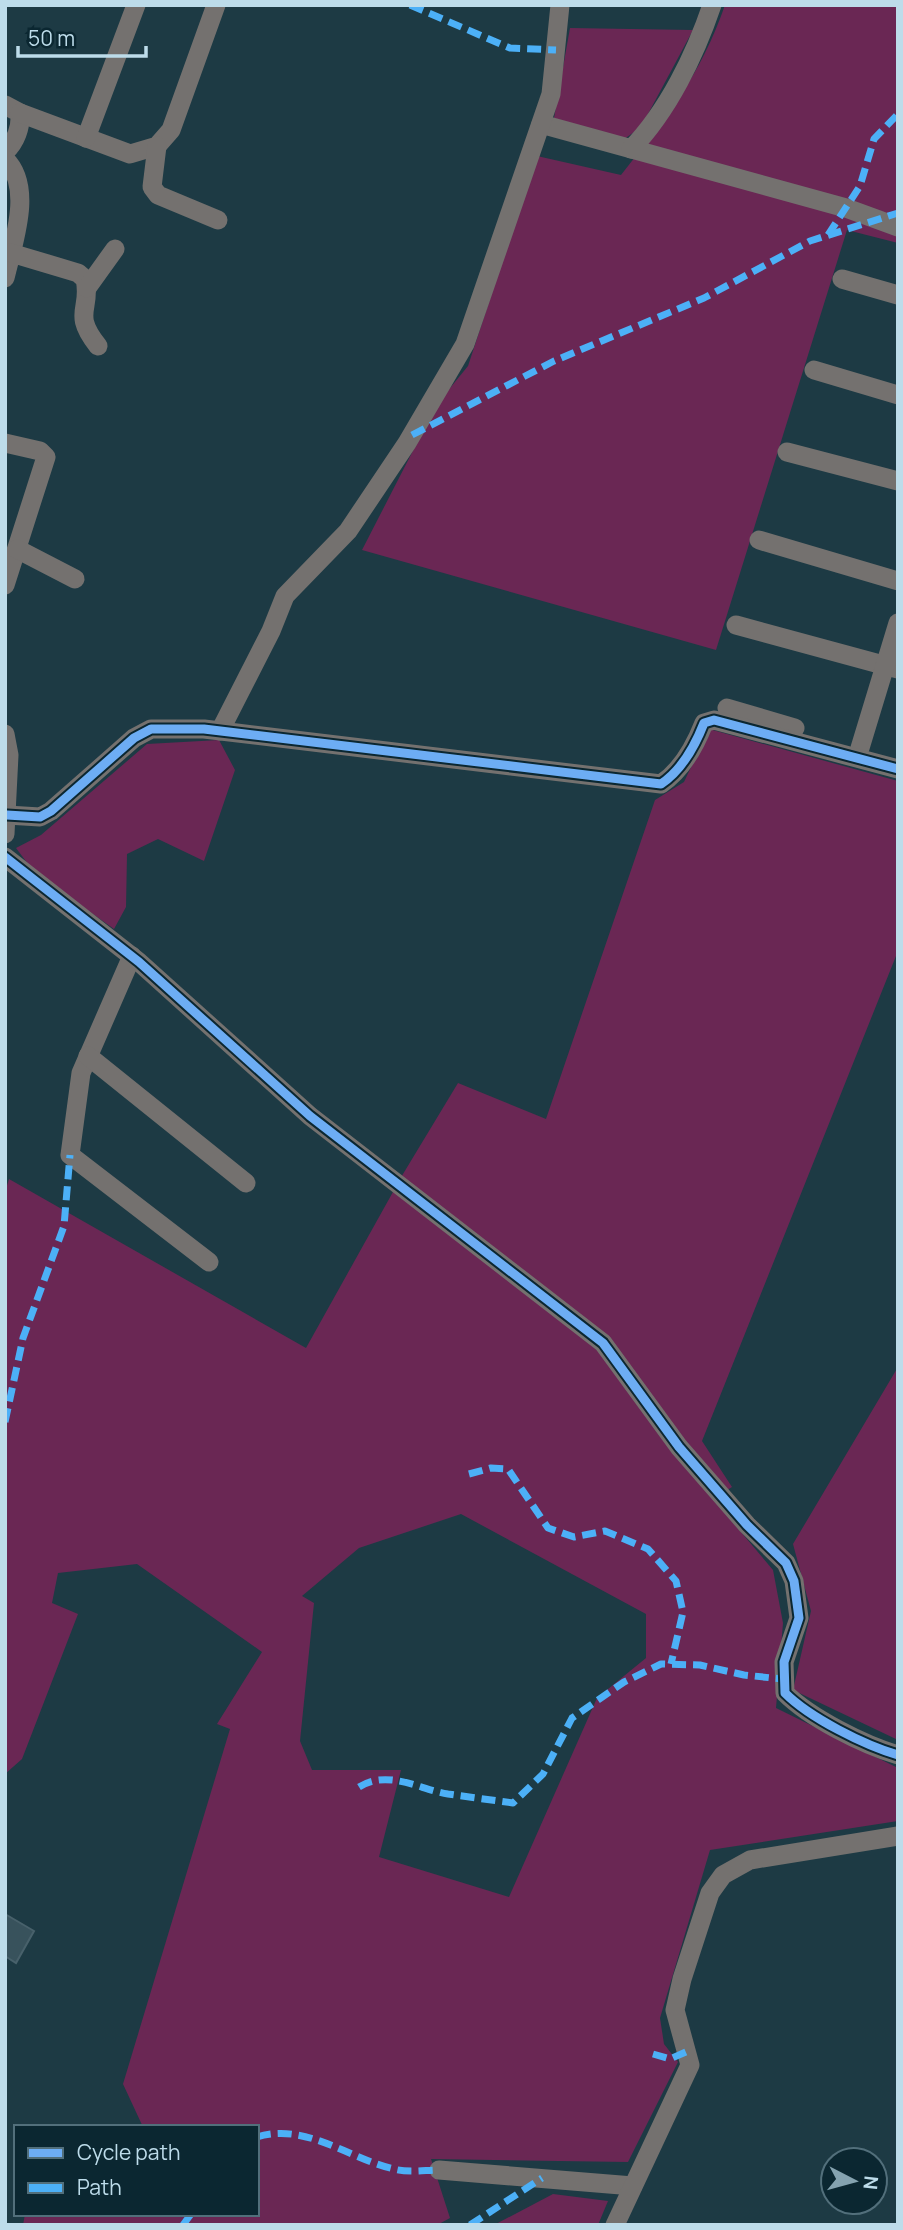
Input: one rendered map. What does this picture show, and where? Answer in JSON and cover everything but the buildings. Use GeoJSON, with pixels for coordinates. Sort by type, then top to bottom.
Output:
{"type":"FeatureCollection","features":[{"type":"Feature","properties":{"kind":"street"},"geometry":{"type":"LineString","coordinates":[[86,138],[136,5]]}},
{"type":"Feature","properties":{"kind":"street"},"geometry":{"type":"LineString","coordinates":[[5,152],[16,136],[12,109],[131,154],[157,146],[171,130],[216,5]]}},
{"type":"Feature","properties":{"kind":"street"},"geometry":{"type":"LineString","coordinates":[[220,731],[271,631],[285,596],[348,531],[407,443],[465,344],[551,94],[559,5]]}},
{"type":"Feature","properties":{"kind":"street"},"geometry":{"type":"LineString","coordinates":[[631,149],[652,127],[702,35],[712,5]]}},
{"type":"Feature","properties":{"kind":"street"},"geometry":{"type":"LineString","coordinates":[[541,124],[846,208],[898,228]]}},
{"type":"Feature","properties":{"kind":"street"},"geometry":{"type":"LineString","coordinates":[[157,146],[152,187],[158,195],[218,220]]}},
{"type":"Feature","properties":{"kind":"street"},"geometry":{"type":"LineString","coordinates":[[5,159],[12,166],[20,196],[5,278]]}},
{"type":"Feature","properties":{"kind":"street"},"geometry":{"type":"LineString","coordinates":[[87,288],[115,249]]}},
{"type":"Feature","properties":{"kind":"street"},"geometry":{"type":"LineString","coordinates":[[11,253],[78,273],[85,279],[87,288],[82,320],[98,346]]}},
{"type":"Feature","properties":{"kind":"street"},"geometry":{"type":"LineString","coordinates":[[842,279],[898,295]]}},
{"type":"Feature","properties":{"kind":"street"},"geometry":{"type":"LineString","coordinates":[[814,370],[898,394]]}},
{"type":"Feature","properties":{"kind":"street"},"geometry":{"type":"LineString","coordinates":[[5,443],[40,451],[46,457],[5,585]]}},
{"type":"Feature","properties":{"kind":"street"},"geometry":{"type":"LineString","coordinates":[[787,452],[898,481]]}},
{"type":"Feature","properties":{"kind":"street"},"geometry":{"type":"LineString","coordinates":[[759,540],[898,581]]}},
{"type":"Feature","properties":{"kind":"street"},"geometry":{"type":"LineString","coordinates":[[18,549],[75,579]]}},
{"type":"Feature","properties":{"kind":"street"},"geometry":{"type":"LineString","coordinates":[[860,748],[891,667],[898,623]]}},
{"type":"Feature","properties":{"kind":"street"},"geometry":{"type":"LineString","coordinates":[[736,625],[891,667]]}},
{"type":"Feature","properties":{"kind":"street"},"geometry":{"type":"LineString","coordinates":[[727,708],[860,748],[898,756]]}},
{"type":"Feature","properties":{"kind":"street"},"geometry":{"type":"LineString","coordinates":[[5,734],[6,825],[40,817],[51,811],[134,738],[151,729],[220,731],[661,784],[673,776],[696,743],[704,723],[715,720],[898,769]]}},
{"type":"Feature","properties":{"kind":"street"},"geometry":{"type":"LineString","coordinates":[[5,857],[132,956],[310,1116],[603,1343],[680,1447],[747,1525],[786,1563],[794,1581],[799,1618],[784,1662],[785,1693],[796,1705],[880,1750],[898,1755]]}},
{"type":"Feature","properties":{"kind":"street"},"geometry":{"type":"LineString","coordinates":[[132,956],[81,1073],[70,1155],[209,1262]]}},
{"type":"Feature","properties":{"kind":"street"},"geometry":{"type":"LineString","coordinates":[[88,1056],[246,1183]]}},
{"type":"Feature","properties":{"kind":"street"},"geometry":{"type":"LineString","coordinates":[[615,2225],[690,2065],[676,2010],[682,1979],[710,1893],[723,1875],[750,1860],[898,1836]]}},
{"type":"Feature","properties":{"kind":"street"},"geometry":{"type":"LineString","coordinates":[[439,2169],[633,2186]]}},
{"type":"Feature","properties":{"kind":"shaded area"},"geometry":{"type":"Polygon","coordinates":[[[725,5],[898,5],[898,243],[847,230],[716,650],[362,550],[437,404],[468,366],[537,156],[621,175],[681,95],[705,53],[725,5]]]}},
{"type":"Feature","properties":{"kind":"shaded area"},"geometry":{"type":"Polygon","coordinates":[[[570,28],[693,30],[641,127],[623,140],[554,118],[570,28]]]}},
{"type":"Feature","properties":{"kind":"shaded area"},"geometry":{"type":"Polygon","coordinates":[[[709,729],[898,781],[898,951],[702,1441],[732,1487],[713,1499],[773,1570],[783,1623],[776,1708],[898,1768],[898,1821],[710,1850],[660,2018],[664,2044],[678,2062],[628,2162],[431,2159],[450,2218],[437,2225],[23,2225],[25,2216],[259,2216],[259,2125],[142,2125],[123,2084],[230,1729],[217,1724],[262,1652],[137,1564],[58,1573],[52,1603],[78,1614],[22,1759],[5,1774],[5,1192],[9,1179],[306,1348],[403,1174],[458,1083],[546,1119],[655,800],[684,782],[709,729]],[[461,1514],[359,1548],[302,1596],[314,1603],[300,1741],[312,1770],[401,1770],[379,1857],[509,1897],[597,1698],[646,1658],[646,1614],[461,1514]]]}},
{"type":"Feature","properties":{"kind":"shaded area"},"geometry":{"type":"Polygon","coordinates":[[[219,740],[235,770],[204,861],[158,839],[127,854],[126,907],[114,929],[34,872],[16,848],[41,835],[147,744],[219,740]]]}},
{"type":"Feature","properties":{"kind":"shaded area"},"geometry":{"type":"Polygon","coordinates":[[[898,1367],[898,1740],[793,1690],[811,1611],[793,1544],[898,1367]]]}},
{"type":"Feature","properties":{"kind":"shaded area"},"geometry":{"type":"Polygon","coordinates":[[[553,2194],[608,2201],[598,2225],[494,2225],[553,2194]]]}},
{"type":"Feature","properties":{"kind":"marked path"},"geometry":{"type":"LineString","coordinates":[[410,5],[510,48],[556,50]]}},
{"type":"Feature","properties":{"kind":"marked path"},"geometry":{"type":"LineString","coordinates":[[828,235],[860,186],[874,139],[898,114]]}},
{"type":"Feature","properties":{"kind":"marked path"},"geometry":{"type":"LineString","coordinates":[[412,435],[554,361],[704,298],[810,241],[898,213]]}},
{"type":"Feature","properties":{"kind":"marked path"},"geometry":{"type":"LineString","coordinates":[[5,1422],[23,1338],[64,1226],[70,1155]]}},
{"type":"Feature","properties":{"kind":"marked path"},"geometry":{"type":"LineString","coordinates":[[469,1474],[491,1468],[508,1469],[548,1528],[574,1537],[605,1531],[648,1549],[676,1581],[683,1612],[671,1664]]}},
{"type":"Feature","properties":{"kind":"marked path"},"geometry":{"type":"LineString","coordinates":[[359,1787],[370,1782],[392,1780],[437,1792],[513,1803],[543,1774],[572,1718],[624,1682],[661,1664],[700,1665],[744,1675],[782,1679]]}},
{"type":"Feature","properties":{"kind":"marked path"},"geometry":{"type":"LineString","coordinates":[[653,2054],[670,2059],[688,2051]]}},
{"type":"Feature","properties":{"kind":"marked path"},"geometry":{"type":"LineString","coordinates":[[259,2137],[293,2134],[394,2169],[439,2170]]}},
{"type":"Feature","properties":{"kind":"marked path"},"geometry":{"type":"LineString","coordinates":[[470,2225],[542,2178]]}},
{"type":"Feature","properties":{"kind":"marked path"},"geometry":{"type":"LineString","coordinates":[[183,2225],[190,2216]]}},
{"type":"Feature","properties":{"kind":"cycle path"},"geometry":{"type":"LineString","coordinates":[[7,815],[40,817],[51,811],[134,738],[151,729],[204,729],[661,784],[687,757],[704,723],[714,720],[898,769]]}},
{"type":"Feature","properties":{"kind":"cycle path"},"geometry":{"type":"LineString","coordinates":[[5,857],[139,962],[310,1116],[603,1343],[679,1447],[747,1525],[786,1563],[794,1581],[799,1618],[784,1662],[785,1693],[808,1712],[838,1730],[898,1755]]}}]}
